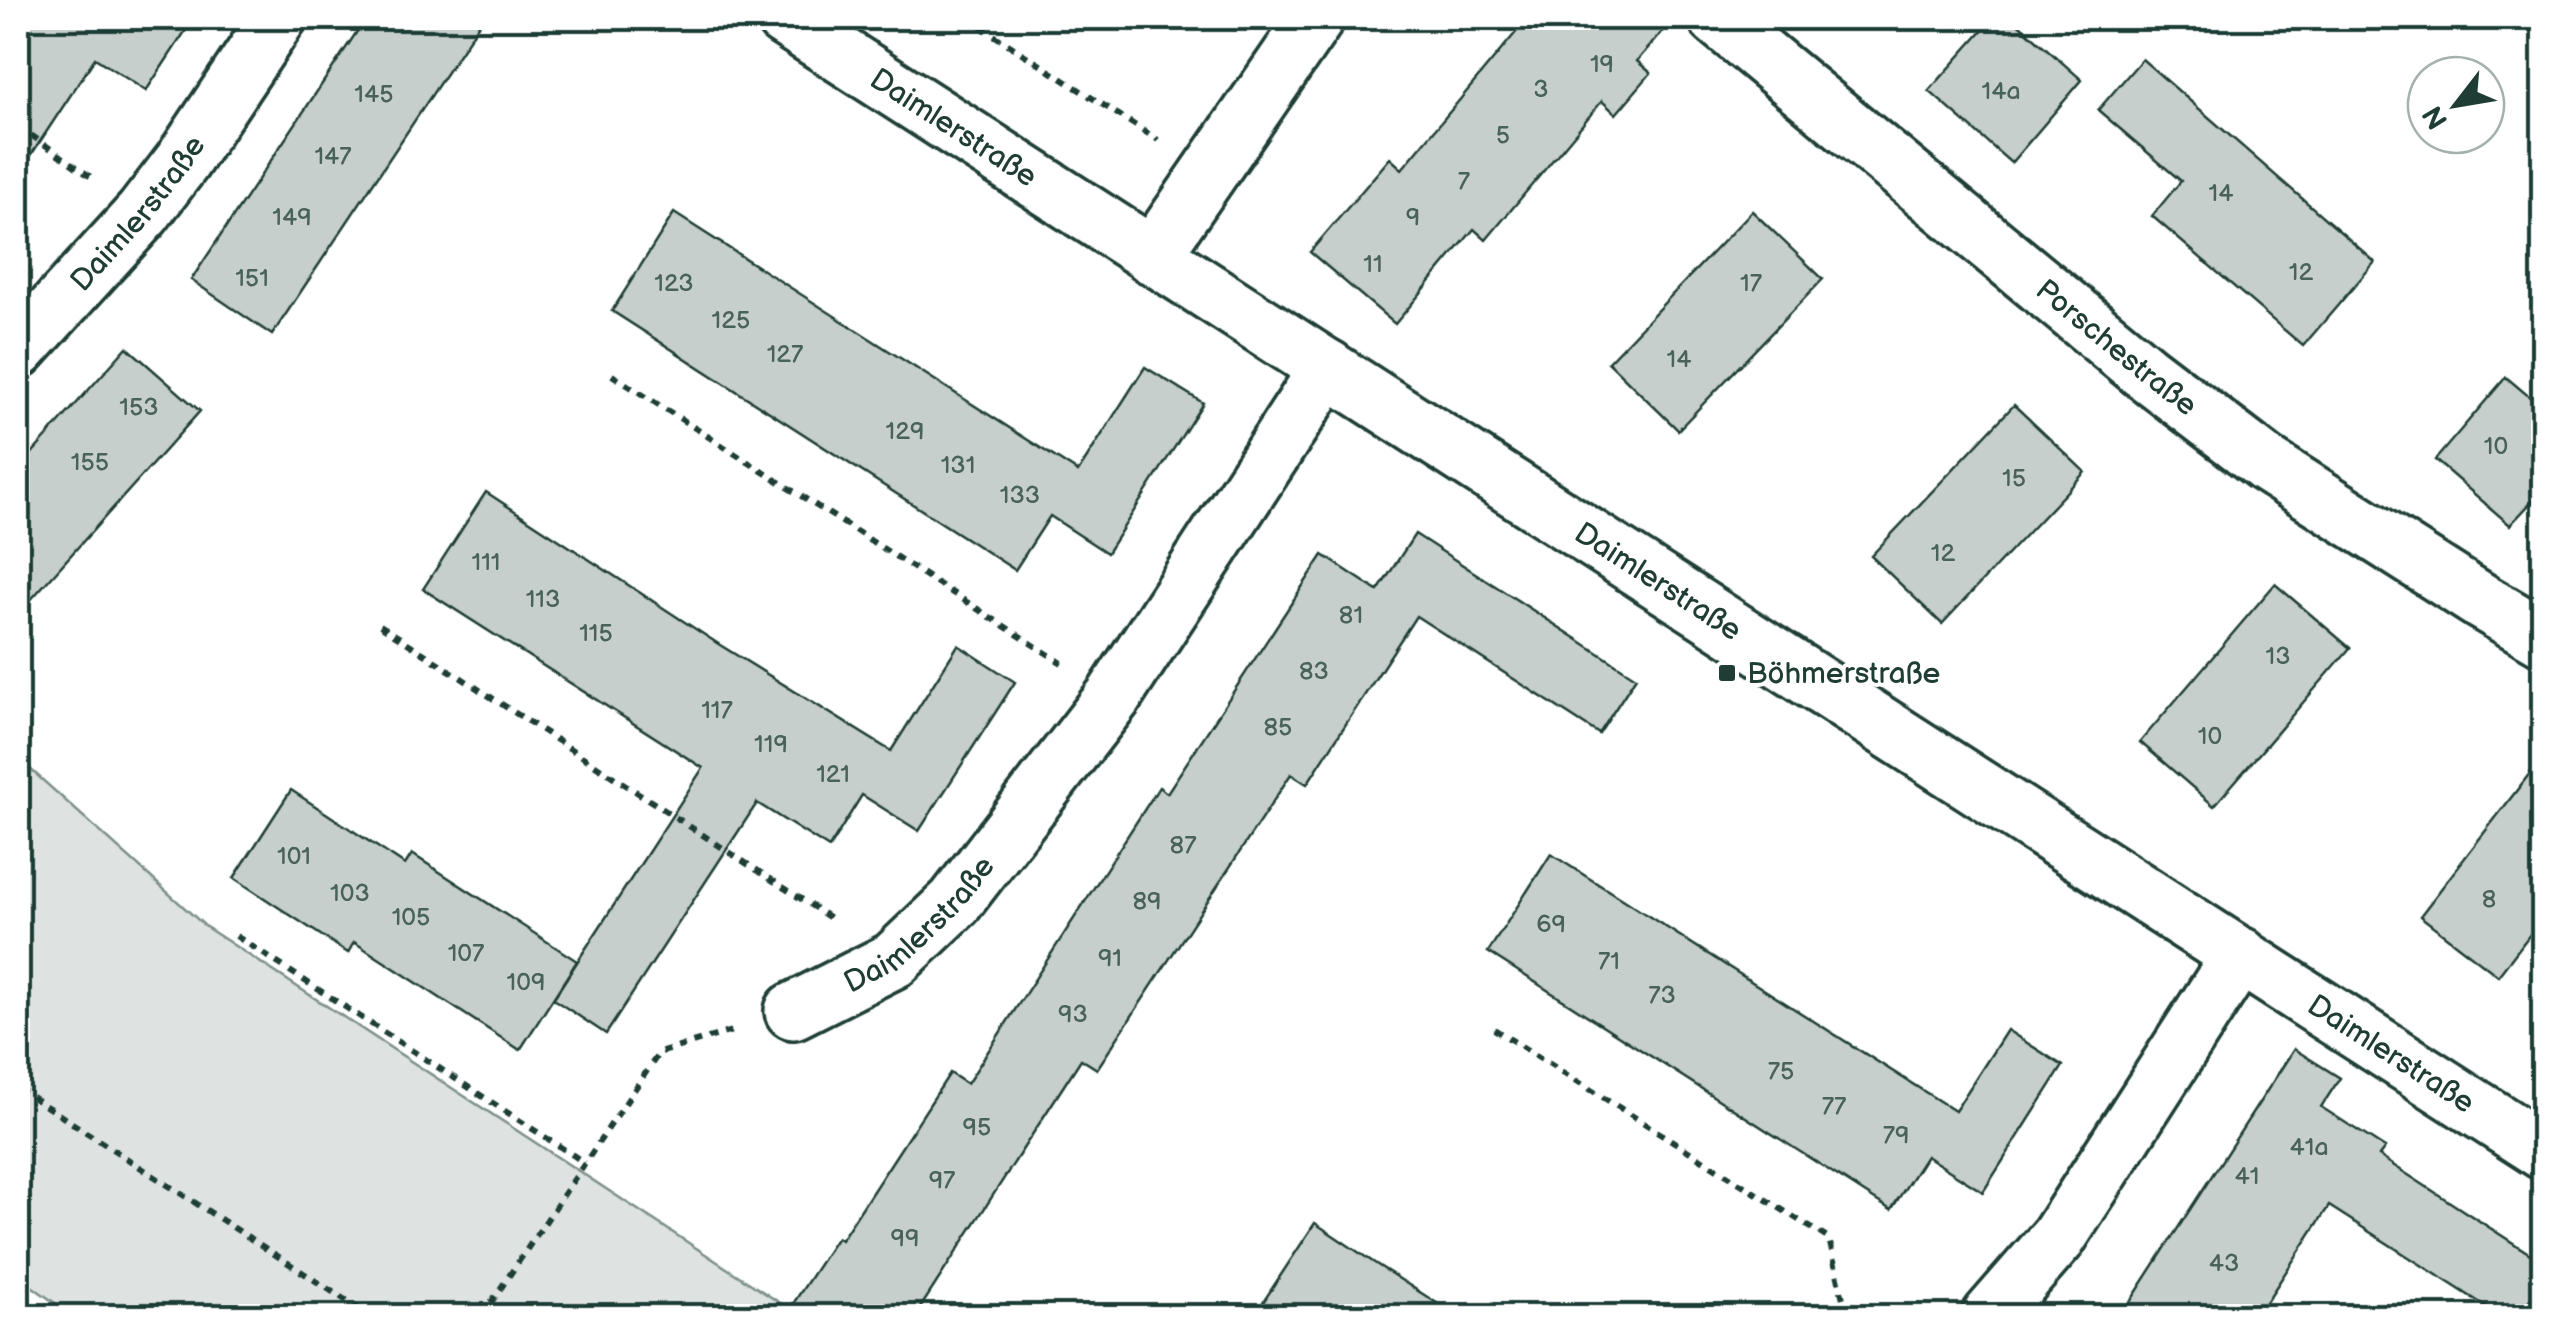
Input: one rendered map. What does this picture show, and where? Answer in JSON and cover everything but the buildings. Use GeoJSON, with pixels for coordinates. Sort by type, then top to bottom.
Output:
{"type":"FeatureCollection","features":[{"type":"Feature","properties":{"kind":"street","name":"Daimlerstraße"},"geometry":{"type":"LineString","coordinates":[[18,350],[144,212],[278,18]]}},
{"type":"Feature","properties":{"kind":"street","name":"Daimlerstraße"},"geometry":{"type":"LineString","coordinates":[[784,18],[2544,1152]]}},
{"type":"Feature","properties":{"kind":"street"},"geometry":{"type":"LineString","coordinates":[[1152,256],[1316,18]]}},
{"type":"Feature","properties":{"kind":"street","name":"Porschestraße"},"geometry":{"type":"LineString","coordinates":[[1717,18],[2144,371],[2266,464],[2544,638]]}},
{"type":"Feature","properties":{"kind":"street","name":"Daimlerstraße"},"geometry":{"type":"LineString","coordinates":[[793,1011],[894,960],[955,902],[1114,696],[1328,368]]}},
{"type":"Feature","properties":{"kind":"street"},"geometry":{"type":"LineString","coordinates":[[1990,1316],[2058,1238],[2240,955]]}},
{"type":"Feature","properties":{"kind":"path"},"geometry":{"type":"LineString","coordinates":[[967,18],[1209,173]]}},
{"type":"Feature","properties":{"kind":"path"},"geometry":{"type":"LineString","coordinates":[[18,126],[144,212]]}},
{"type":"Feature","properties":{"kind":"path"},"geometry":{"type":"LineString","coordinates":[[612,374],[1114,696]]}},
{"type":"Feature","properties":{"kind":"path"},"geometry":{"type":"LineString","coordinates":[[380,625],[894,960]]}},
{"type":"Feature","properties":{"kind":"path"},"geometry":{"type":"LineString","coordinates":[[236,936],[585,1163]]}},
{"type":"Feature","properties":{"kind":"path"},"geometry":{"type":"LineString","coordinates":[[1494,1028],[1829,1239],[1847,1316]]}},
{"type":"Feature","properties":{"kind":"path"},"geometry":{"type":"LineString","coordinates":[[482,1316],[660,1053],[721,1034]]}},
{"type":"Feature","properties":{"kind":"path"},"geometry":{"type":"LineString","coordinates":[[18,1088],[370,1316]]}},
{"type":"Feature","properties":{"kind":"shaded area"},"geometry":{"type":"Polygon","coordinates":[[[18,758],[206,927],[800,1316],[73,1316],[18,1276],[18,758]]]}},
{"type":"Feature","properties":{"kind":"place","name":"Böhmerstraße"},"geometry":{"type":"Point","coordinates":[1727,673]}}]}
